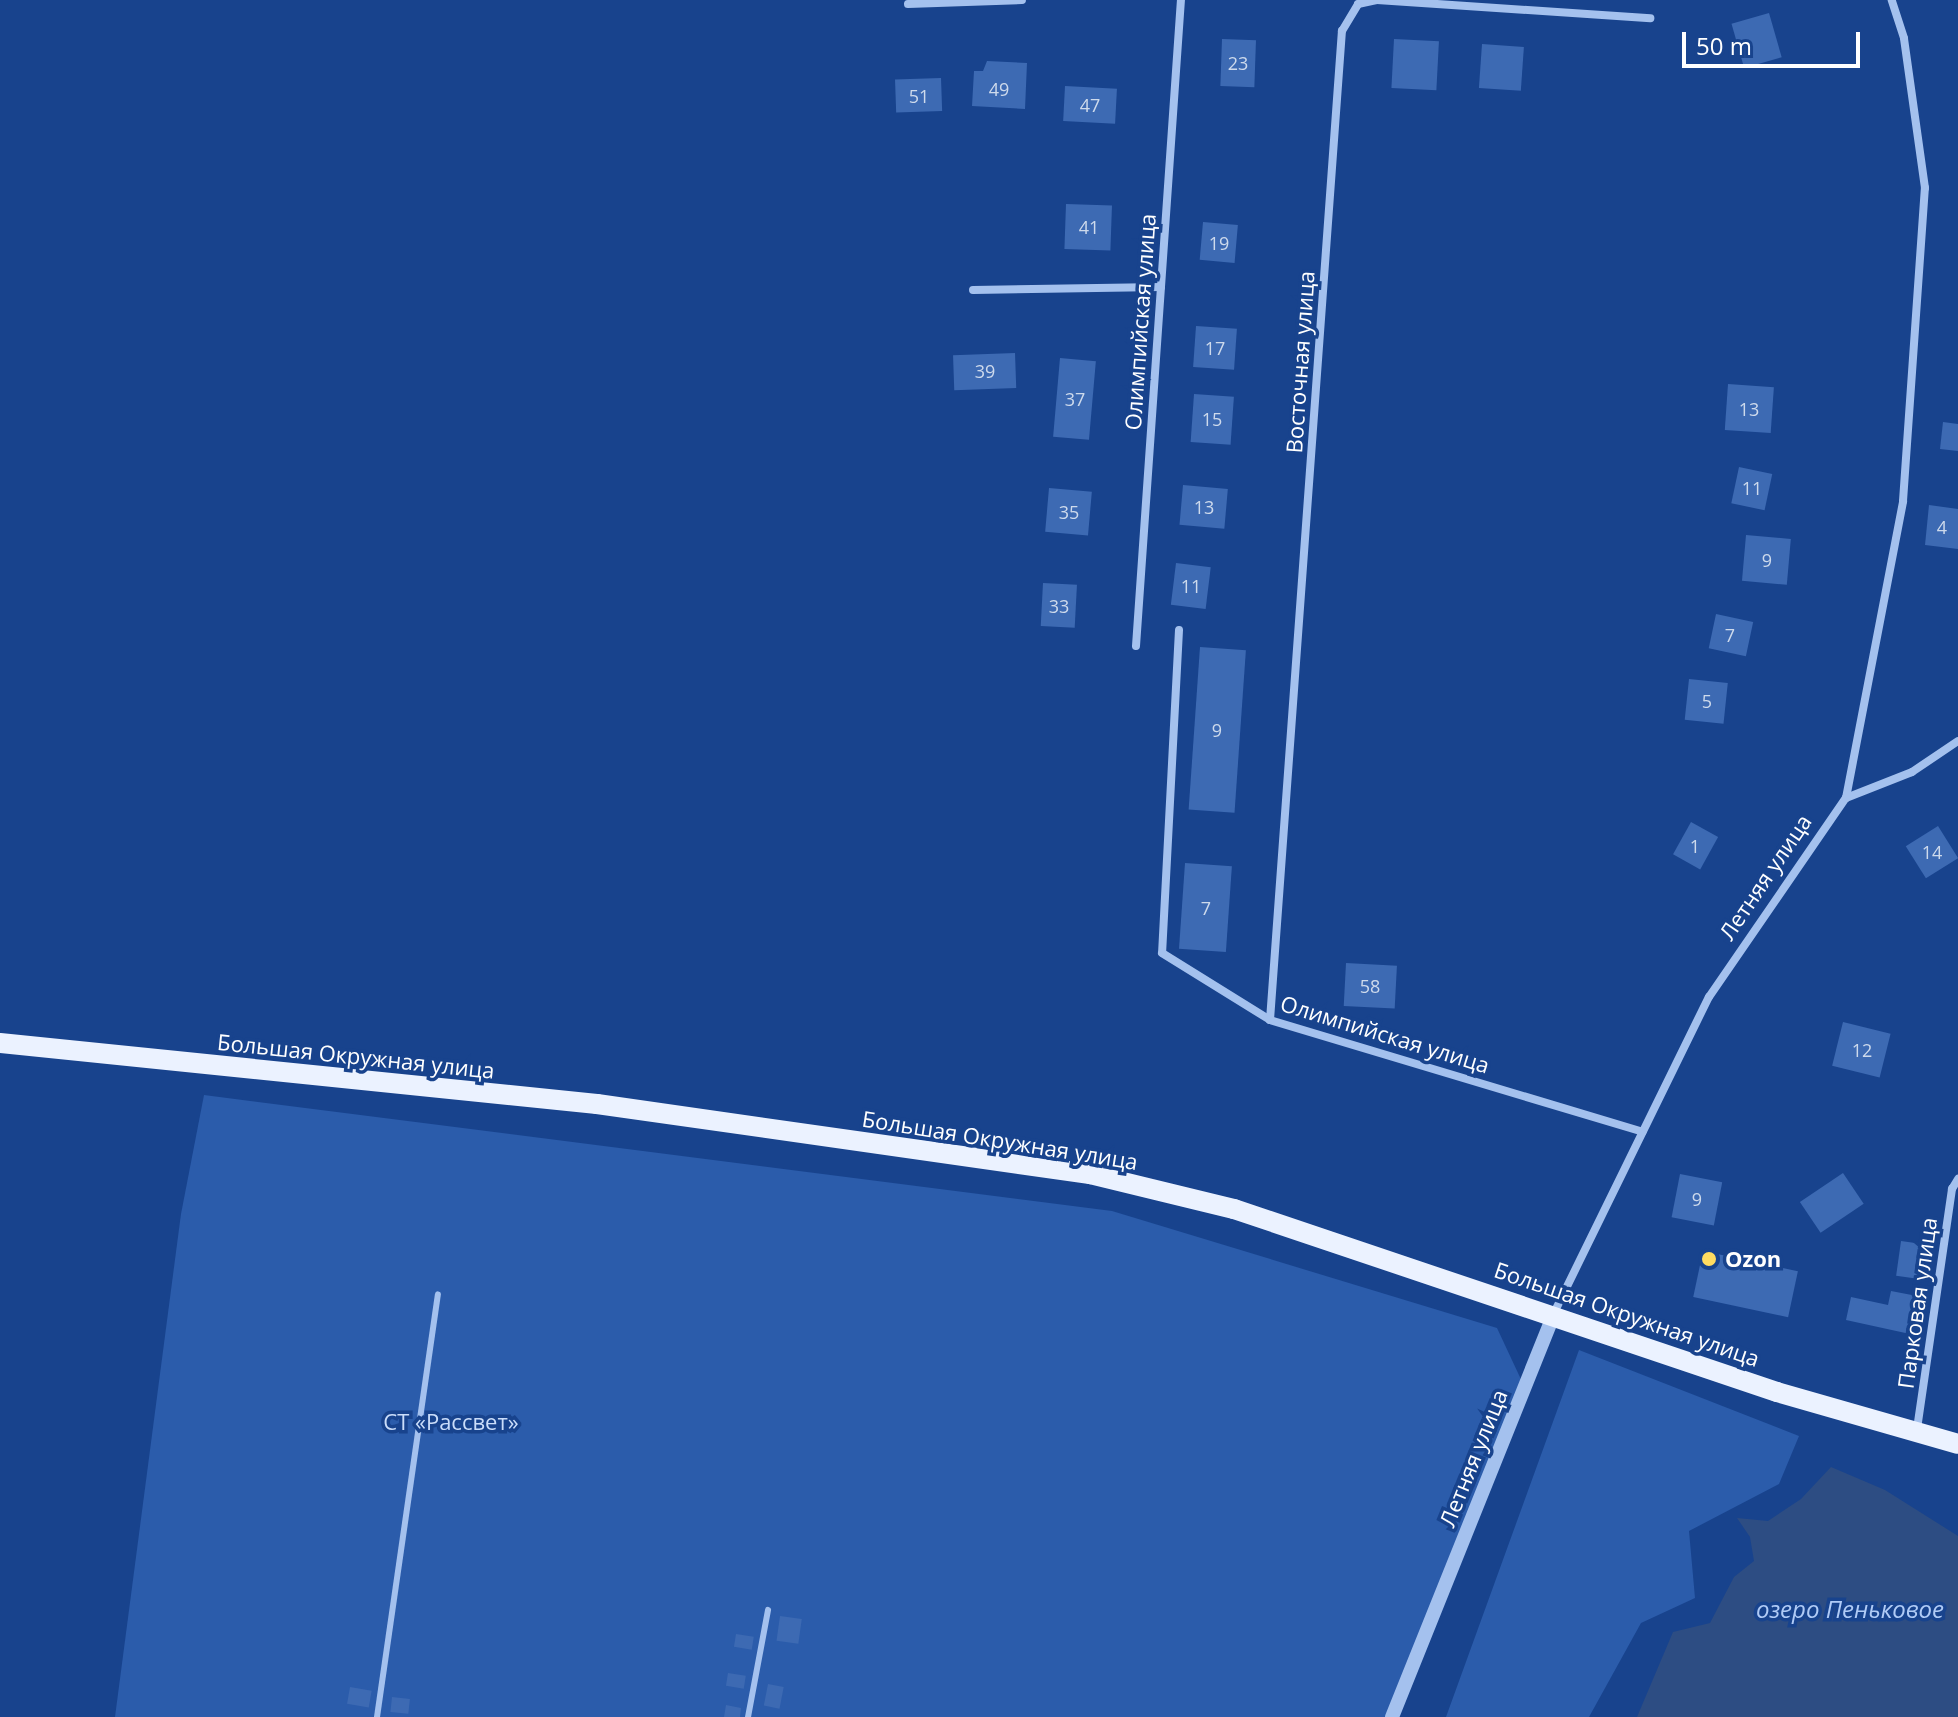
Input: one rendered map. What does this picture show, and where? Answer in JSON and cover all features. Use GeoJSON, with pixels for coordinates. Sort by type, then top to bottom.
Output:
{"type":"FeatureCollection","features":[{"type":"Feature","properties":{"kind":"main road","name":"Большая Окружная улица"},"geometry":{"type":"LineString","coordinates":[[0,1043],[597,1104],[1090,1174],[1234,1209],[1554,1313],[1777,1392],[1958,1444]]}},
{"type":"Feature","properties":{"kind":"street"},"geometry":{"type":"LineString","coordinates":[[908,4],[1022,0]]}},
{"type":"Feature","properties":{"kind":"street","name":"Олимпийская улица"},"geometry":{"type":"LineString","coordinates":[[1136,646],[1181,0]]}},
{"type":"Feature","properties":{"kind":"street","name":"Восточная улица"},"geometry":{"type":"LineString","coordinates":[[1270,1020],[1342,31],[1358,4],[1377,0],[1650,18]]}},
{"type":"Feature","properties":{"kind":"street","name":"Летняя улица"},"geometry":{"type":"LineString","coordinates":[[1392,1717],[1554,1313],[1709,997],[1846,798],[1903,501],[1925,188],[1904,38],[1892,0]]}},
{"type":"Feature","properties":{"kind":"street"},"geometry":{"type":"LineString","coordinates":[[973,290],[1161,287]]}},
{"type":"Feature","properties":{"kind":"street","name":"Олимпийская улица"},"geometry":{"type":"LineString","coordinates":[[1179,630],[1162,953],[1270,1020],[1643,1132]]}},
{"type":"Feature","properties":{"kind":"street"},"geometry":{"type":"LineString","coordinates":[[1846,798],[1912,772],[1958,741]]}},
{"type":"Feature","properties":{"kind":"street","name":"Парковая улица"},"geometry":{"type":"LineString","coordinates":[[1916,1434],[1952,1189],[1958,1179]]}},
{"type":"Feature","properties":{"kind":"lane"},"geometry":{"type":"LineString","coordinates":[[377,1717],[438,1294]]}},
{"type":"Feature","properties":{"kind":"lane"},"geometry":{"type":"LineString","coordinates":[[748,1717],[768,1610]]}},
{"type":"Feature","properties":{"kind":"green space","name":"СТ «Рассвет»"},"geometry":{"type":"Polygon","coordinates":[[[204,1095],[1112,1211],[1497,1328],[1525,1388],[1398,1717],[115,1717],[181,1214],[204,1095]]]}},
{"type":"Feature","properties":{"kind":"green space"},"geometry":{"type":"Polygon","coordinates":[[[1579,1350],[1799,1436],[1779,1484],[1689,1531],[1695,1598],[1641,1623],[1589,1717],[1446,1717],[1579,1350]]]}},
{"type":"Feature","properties":{"kind":"water","name":"озеро Пеньковое"},"geometry":{"type":"Polygon","coordinates":[[[1831,1467],[1885,1490],[1958,1536],[1958,1717],[1637,1717],[1673,1632],[1710,1623],[1734,1577],[1754,1561],[1750,1537],[1737,1518],[1768,1521],[1801,1499],[1831,1467]]]}},
{"type":"Feature","properties":{"kind":"building"},"geometry":{"type":"Polygon","coordinates":[[[1769,13],[1782,57],[1744,68],[1732,24],[1769,13]]]}},
{"type":"Feature","properties":{"kind":"building"},"geometry":{"type":"Polygon","coordinates":[[[1222,39],[1256,40],[1254,87],[1220,86],[1222,39]]]}},
{"type":"Feature","properties":{"kind":"building"},"geometry":{"type":"Polygon","coordinates":[[[1394,39],[1439,41],[1436,90],[1391,88],[1394,39]]]}},
{"type":"Feature","properties":{"kind":"building"},"geometry":{"type":"Polygon","coordinates":[[[1482,44],[1524,47],[1521,91],[1479,88],[1482,44]]]}},
{"type":"Feature","properties":{"kind":"building"},"geometry":{"type":"Polygon","coordinates":[[[987,61],[1027,63],[1025,109],[972,106],[974,71],[983,71],[987,61]]]}},
{"type":"Feature","properties":{"kind":"building"},"geometry":{"type":"Polygon","coordinates":[[[941,78],[942,111],[896,113],[895,80],[941,78]]]}},
{"type":"Feature","properties":{"kind":"building"},"geometry":{"type":"Polygon","coordinates":[[[1065,86],[1117,89],[1115,124],[1063,121],[1065,86]]]}},
{"type":"Feature","properties":{"kind":"building"},"geometry":{"type":"Polygon","coordinates":[[[1066,204],[1112,206],[1110,251],[1064,249],[1066,204]]]}},
{"type":"Feature","properties":{"kind":"building"},"geometry":{"type":"Polygon","coordinates":[[[1203,222],[1238,225],[1235,263],[1200,260],[1203,222]]]}},
{"type":"Feature","properties":{"kind":"building"},"geometry":{"type":"Polygon","coordinates":[[[1196,326],[1237,329],[1234,370],[1193,367],[1196,326]]]}},
{"type":"Feature","properties":{"kind":"building"},"geometry":{"type":"Polygon","coordinates":[[[1015,353],[1016,388],[954,390],[953,355],[1015,353]]]}},
{"type":"Feature","properties":{"kind":"building"},"geometry":{"type":"Polygon","coordinates":[[[1060,358],[1096,361],[1089,440],[1053,437],[1060,358]]]}},
{"type":"Feature","properties":{"kind":"building"},"geometry":{"type":"Polygon","coordinates":[[[1728,384],[1774,387],[1771,433],[1725,430],[1728,384]]]}},
{"type":"Feature","properties":{"kind":"building"},"geometry":{"type":"Polygon","coordinates":[[[1194,394],[1234,397],[1231,445],[1191,442],[1194,394]]]}},
{"type":"Feature","properties":{"kind":"building"},"geometry":{"type":"Polygon","coordinates":[[[1943,422],[1958,424],[1958,451],[1940,449],[1943,422]]]}},
{"type":"Feature","properties":{"kind":"building"},"geometry":{"type":"Polygon","coordinates":[[[1739,467],[1772,474],[1765,510],[1731,503],[1739,467]]]}},
{"type":"Feature","properties":{"kind":"building"},"geometry":{"type":"Polygon","coordinates":[[[1183,485],[1228,489],[1224,529],[1180,525],[1183,485]]]}},
{"type":"Feature","properties":{"kind":"building"},"geometry":{"type":"Polygon","coordinates":[[[1049,488],[1092,492],[1088,536],[1045,532],[1049,488]]]}},
{"type":"Feature","properties":{"kind":"building"},"geometry":{"type":"Polygon","coordinates":[[[1929,505],[1958,509],[1958,549],[1925,545],[1929,505]]]}},
{"type":"Feature","properties":{"kind":"building"},"geometry":{"type":"Polygon","coordinates":[[[1746,535],[1791,539],[1787,585],[1742,581],[1746,535]]]}},
{"type":"Feature","properties":{"kind":"building"},"geometry":{"type":"Polygon","coordinates":[[[1176,563],[1211,567],[1206,609],[1171,605],[1176,563]]]}},
{"type":"Feature","properties":{"kind":"building"},"geometry":{"type":"Polygon","coordinates":[[[1043,583],[1077,585],[1075,628],[1041,626],[1043,583]]]}},
{"type":"Feature","properties":{"kind":"building"},"geometry":{"type":"Polygon","coordinates":[[[1716,614],[1753,622],[1746,656],[1709,648],[1716,614]]]}},
{"type":"Feature","properties":{"kind":"building"},"geometry":{"type":"Polygon","coordinates":[[[1200,647],[1246,650],[1235,813],[1189,810],[1200,647]]]}},
{"type":"Feature","properties":{"kind":"building"},"geometry":{"type":"Polygon","coordinates":[[[1689,679],[1728,683],[1724,724],[1685,720],[1689,679]]]}},
{"type":"Feature","properties":{"kind":"building"},"geometry":{"type":"Polygon","coordinates":[[[1691,822],[1718,837],[1700,869],[1673,854],[1691,822]]]}},
{"type":"Feature","properties":{"kind":"building"},"geometry":{"type":"Polygon","coordinates":[[[1938,826],[1958,858],[1926,878],[1906,846],[1938,826]]]}},
{"type":"Feature","properties":{"kind":"building"},"geometry":{"type":"Polygon","coordinates":[[[1185,863],[1232,866],[1226,952],[1179,949],[1185,863]]]}},
{"type":"Feature","properties":{"kind":"building"},"geometry":{"type":"Polygon","coordinates":[[[1346,963],[1397,966],[1395,1009],[1344,1006],[1346,963]]]}},
{"type":"Feature","properties":{"kind":"building"},"geometry":{"type":"Polygon","coordinates":[[[1843,1022],[1891,1034],[1880,1078],[1832,1066],[1843,1022]]]}},
{"type":"Feature","properties":{"kind":"building"},"geometry":{"type":"Polygon","coordinates":[[[1843,1173],[1864,1204],[1821,1233],[1800,1202],[1843,1173]]]}},
{"type":"Feature","properties":{"kind":"building"},"geometry":{"type":"Polygon","coordinates":[[[1680,1174],[1722,1182],[1714,1225],[1672,1217],[1680,1174]]]}},
{"type":"Feature","properties":{"kind":"building"},"geometry":{"type":"Polygon","coordinates":[[[1901,1241],[1928,1245],[1923,1279],[1896,1276],[1901,1241]]]}},
{"type":"Feature","properties":{"kind":"building"},"geometry":{"type":"Polygon","coordinates":[[[1703,1251],[1798,1271],[1788,1317],[1693,1297],[1703,1251]]]}},
{"type":"Feature","properties":{"kind":"building"},"geometry":{"type":"Polygon","coordinates":[[[1891,1291],[1917,1296],[1910,1334],[1846,1320],[1851,1297],[1888,1305],[1891,1291]]]}},
{"type":"Feature","properties":{"kind":"building"},"geometry":{"type":"Polygon","coordinates":[[[780,1616],[802,1619],[798,1644],[777,1641],[780,1616]]]}},
{"type":"Feature","properties":{"kind":"building"},"geometry":{"type":"Polygon","coordinates":[[[736,1634],[754,1637],[752,1650],[734,1647],[736,1634]]]}},
{"type":"Feature","properties":{"kind":"building"},"geometry":{"type":"Polygon","coordinates":[[[728,1673],[746,1676],[744,1689],[726,1686],[728,1673]]]}},
{"type":"Feature","properties":{"kind":"building"},"geometry":{"type":"Polygon","coordinates":[[[768,1684],[784,1687],[780,1709],[764,1706],[768,1684]]]}},
{"type":"Feature","properties":{"kind":"building"},"geometry":{"type":"Polygon","coordinates":[[[350,1687],[372,1691],[369,1708],[347,1704],[350,1687]]]}},
{"type":"Feature","properties":{"kind":"building"},"geometry":{"type":"Polygon","coordinates":[[[392,1697],[410,1699],[408,1714],[390,1712],[392,1697]]]}},
{"type":"Feature","properties":{"kind":"building"},"geometry":{"type":"Polygon","coordinates":[[[726,1705],[741,1708],[740,1717],[724,1717],[726,1705]]]}},
{"type":"Feature","properties":{"kind":"place","name":"Ozon"},"geometry":{"type":"Point","coordinates":[1709,1259]}}]}
